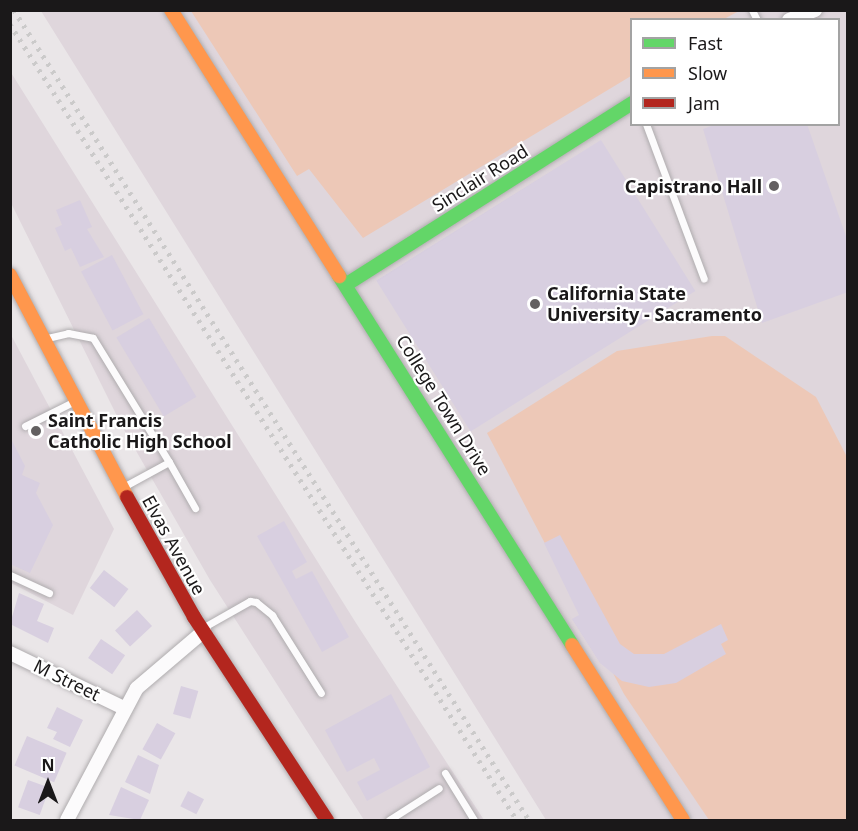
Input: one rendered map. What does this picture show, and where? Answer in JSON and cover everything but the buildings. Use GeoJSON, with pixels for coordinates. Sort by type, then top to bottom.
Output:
{"type":"FeatureCollection","features":[{"type":"Feature","properties":{"kind":"street","name":"College Town Drive"},"geometry":{"type":"LineString","coordinates":[[171,10],[347,284],[683,820]]}},
{"type":"Feature","properties":{"kind":"street"},"geometry":{"type":"LineString","coordinates":[[794,18],[815,10]]}},
{"type":"Feature","properties":{"kind":"street","name":"Sinclair Road"},"geometry":{"type":"LineString","coordinates":[[347,284],[630,104]]}},
{"type":"Feature","properties":{"kind":"street","name":"Elvas Avenue"},"geometry":{"type":"LineString","coordinates":[[10,275],[74,402],[203,630],[320,818]]}},
{"type":"Feature","properties":{"kind":"street"},"geometry":{"type":"LineString","coordinates":[[68,820],[124,708],[155,669],[203,630]]}},
{"type":"Feature","properties":{"kind":"street","name":"M Street"},"geometry":{"type":"LineString","coordinates":[[10,652],[124,708]]}},
{"type":"Feature","properties":{"kind":"lane"},"geometry":{"type":"LineString","coordinates":[[647,126],[704,279]]}},
{"type":"Feature","properties":{"kind":"lane"},"geometry":{"type":"LineString","coordinates":[[43,339],[68,333],[93,338],[195,508]]}},
{"type":"Feature","properties":{"kind":"lane"},"geometry":{"type":"LineString","coordinates":[[25,426],[74,402]]}},
{"type":"Feature","properties":{"kind":"lane"},"geometry":{"type":"LineString","coordinates":[[122,488],[169,462]]}},
{"type":"Feature","properties":{"kind":"lane"},"geometry":{"type":"LineString","coordinates":[[10,575],[49,593]]}},
{"type":"Feature","properties":{"kind":"lane"},"geometry":{"type":"LineString","coordinates":[[203,630],[250,601],[256,602],[272,615],[321,693]]}},
{"type":"Feature","properties":{"kind":"lane"},"geometry":{"type":"LineString","coordinates":[[445,773],[474,820]]}},
{"type":"Feature","properties":{"kind":"lane"},"geometry":{"type":"LineString","coordinates":[[389,820],[439,788]]}},
{"type":"Feature","properties":{"kind":"shaded area","name":"California State University - Sacramento"},"geometry":{"type":"Polygon","coordinates":[[[41,11],[847,11],[847,820],[546,820],[41,11]]]}},
{"type":"Feature","properties":{"kind":"shaded area"},"geometry":{"type":"Polygon","coordinates":[[[191,11],[739,11],[726,18],[630,18],[630,77],[363,238],[309,169],[297,176],[191,11]]]}},
{"type":"Feature","properties":{"kind":"shaded area"},"geometry":{"type":"Polygon","coordinates":[[[10,71],[356,623],[484,820],[364,820],[210,580],[123,428],[11,203],[10,71]]]}},
{"type":"Feature","properties":{"kind":"shaded area","name":"Saint Francis Catholic High School"},"geometry":{"type":"Polygon","coordinates":[[[10,333],[114,529],[73,615],[11,583],[10,333]]]}},
{"type":"Feature","properties":{"kind":"shaded area"},"geometry":{"type":"Polygon","coordinates":[[[725,336],[816,397],[847,457],[847,820],[709,820],[624,694],[487,433],[617,351],[725,336]]]}},
{"type":"Feature","properties":{"kind":"railway"},"geometry":{"type":"LineString","coordinates":[[14,10],[529,820]]}},
{"type":"Feature","properties":{"kind":"railway"},"geometry":{"type":"LineString","coordinates":[[10,24],[517,820]]}},
{"type":"Feature","properties":{"kind":"traffic: fast"},"geometry":{"type":"LineString","coordinates":[[347,284],[630,104]]}},
{"type":"Feature","properties":{"kind":"traffic: fast"},"geometry":{"type":"LineString","coordinates":[[339,276],[572,645]]}},
{"type":"Feature","properties":{"kind":"traffic: slow"},"geometry":{"type":"LineString","coordinates":[[171,10],[339,276]]}},
{"type":"Feature","properties":{"kind":"traffic: slow"},"geometry":{"type":"LineString","coordinates":[[10,275],[127,497]]}},
{"type":"Feature","properties":{"kind":"traffic: slow"},"geometry":{"type":"LineString","coordinates":[[572,645],[683,820]]}},
{"type":"Feature","properties":{"kind":"traffic: jam"},"geometry":{"type":"LineString","coordinates":[[127,497],[194,617],[327,820]]}},
{"type":"Feature","properties":{"kind":"place","name":"Capistrano Hall"},"geometry":{"type":"Point","coordinates":[774,186]}},
{"type":"Feature","properties":{"kind":"place","name":"California State University - Sacramento"},"geometry":{"type":"Point","coordinates":[535,304]}},
{"type":"Feature","properties":{"kind":"place","name":"Saint Francis Catholic High School"},"geometry":{"type":"Point","coordinates":[36,431]}}]}
